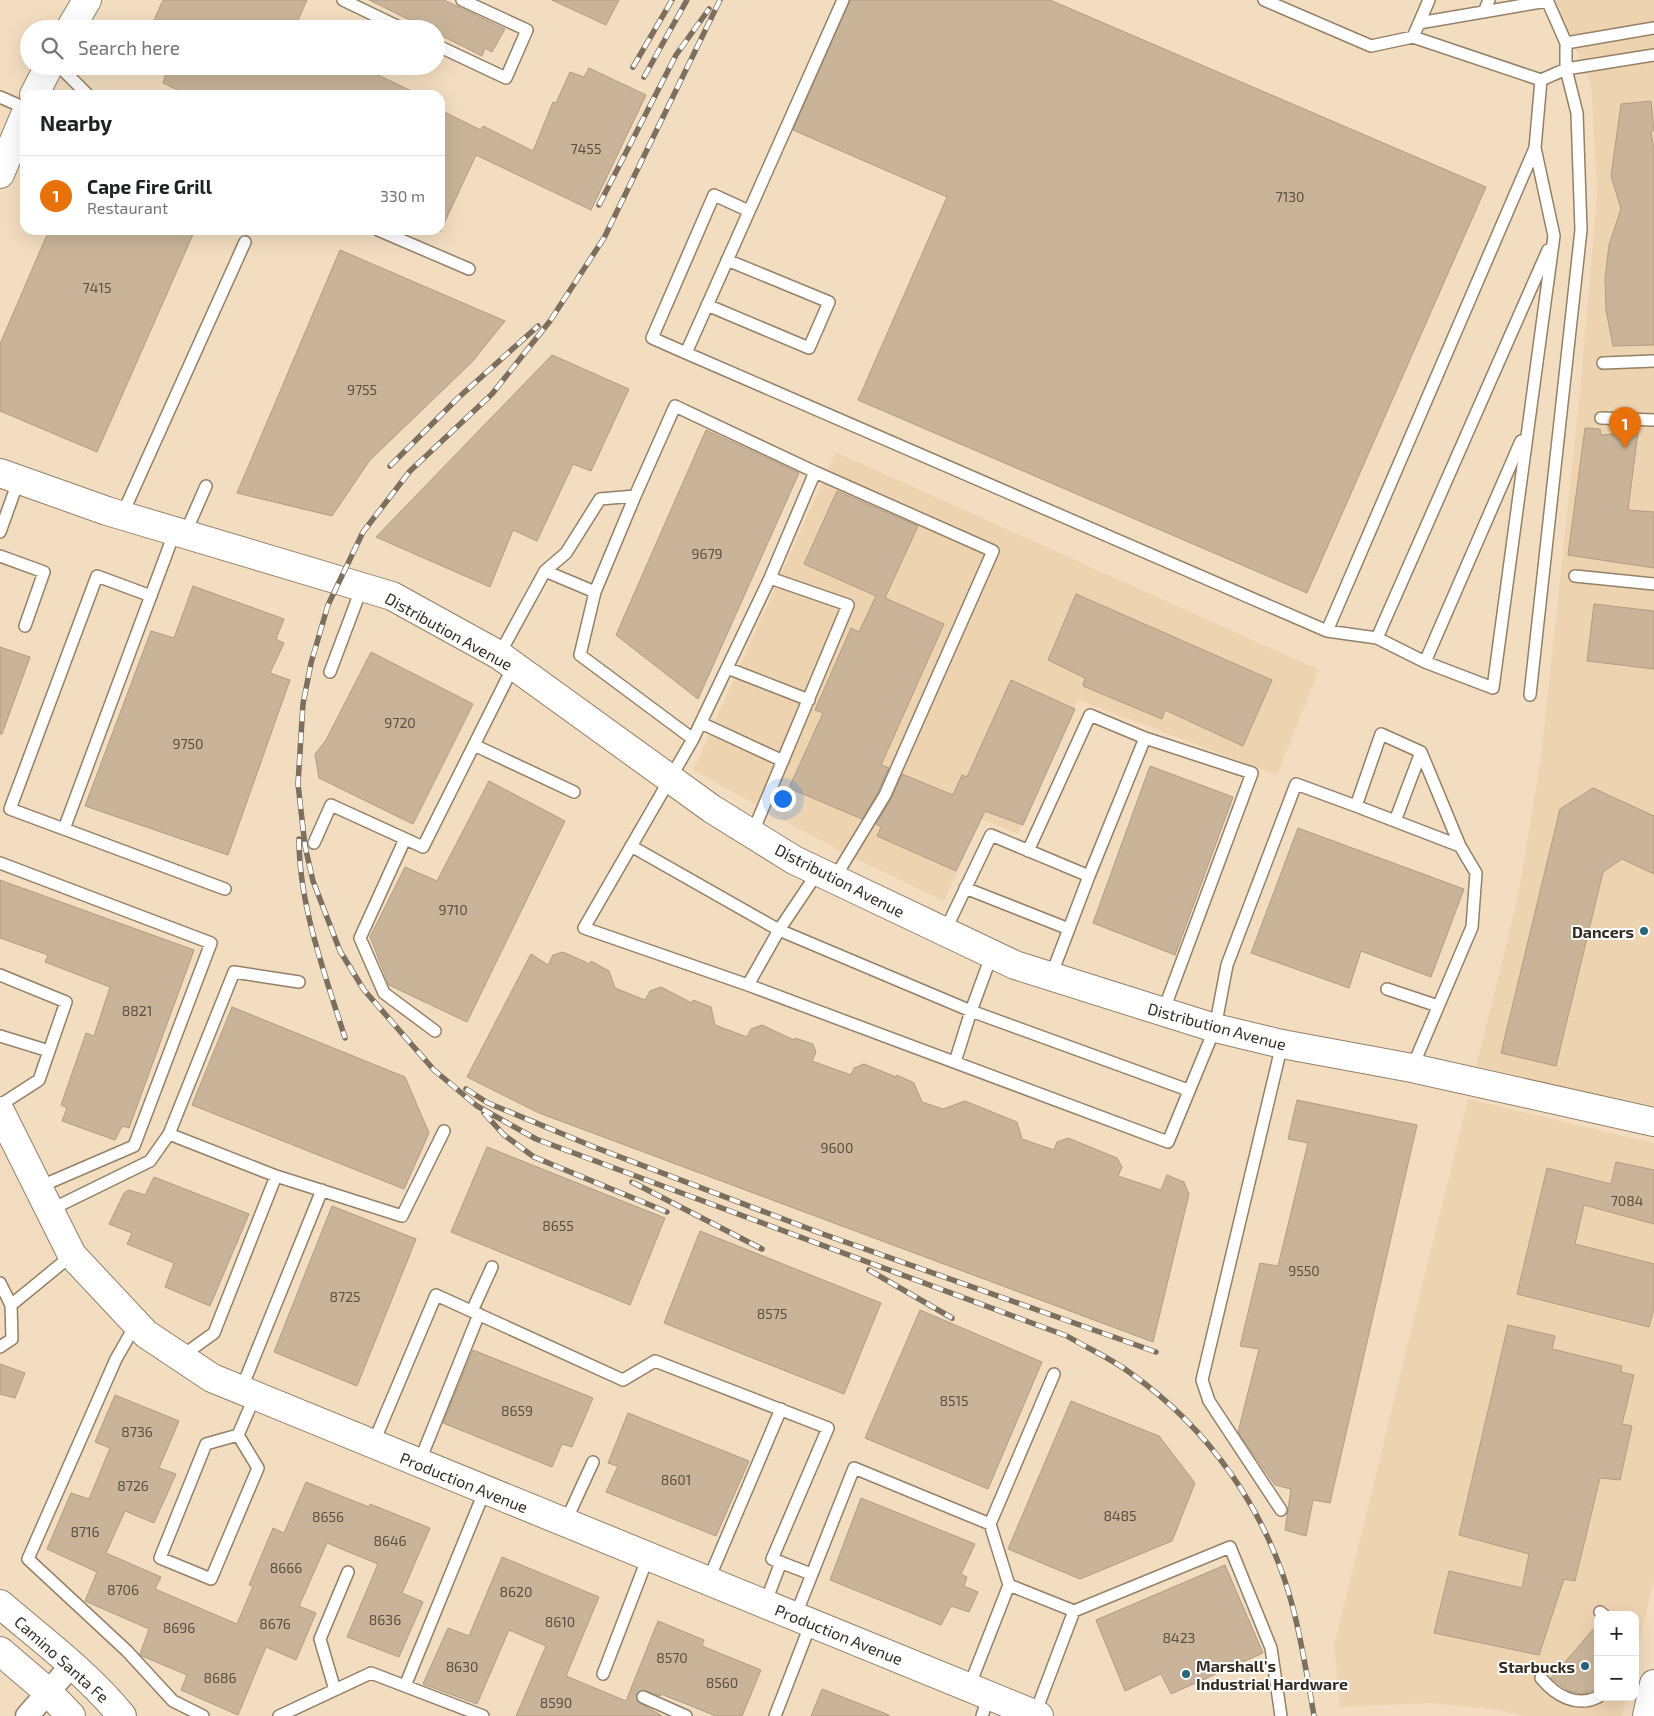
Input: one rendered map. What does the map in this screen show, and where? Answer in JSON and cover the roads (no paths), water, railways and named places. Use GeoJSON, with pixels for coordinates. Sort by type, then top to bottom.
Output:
{"type":"FeatureCollection","features":[{"type":"Feature","properties":{"kind":"street"},"geometry":{"type":"LineString","coordinates":[[37,90],[44,75]]}},
{"type":"Feature","properties":{"kind":"street"},"geometry":{"type":"LineString","coordinates":[[0,174],[20,134]]}},
{"type":"Feature","properties":{"kind":"street","name":"Distribution Avenue"},"geometry":{"type":"LineString","coordinates":[[10,476],[122,515],[392,596],[506,660],[670,778],[794,860],[1015,965],[1215,1028],[1282,1044],[1412,1068],[1654,1122]]}},
{"type":"Feature","properties":{"kind":"street","name":"Production Avenue"},"geometry":{"type":"LineString","coordinates":[[0,1111],[72,1254],[146,1334],[212,1378],[765,1604],[980,1699],[1037,1715]]}},
{"type":"Feature","properties":{"kind":"street","name":"Camino Santa Fe"},"geometry":{"type":"LineString","coordinates":[[0,1604],[71,1666],[111,1703],[122,1716]]}},
{"type":"Feature","properties":{"kind":"street","name":"Camino Santa Fe"},"geometry":{"type":"LineString","coordinates":[[0,1651],[48,1692],[71,1716]]}},
{"type":"Feature","properties":{"kind":"street"},"geometry":{"type":"LineString","coordinates":[[27,1716],[71,1666]]}},
{"type":"Feature","properties":{"kind":"street"},"geometry":{"type":"LineString","coordinates":[[1647,1716],[1654,1684]]}},
{"type":"Feature","properties":{"kind":"lane"},"geometry":{"type":"LineString","coordinates":[[343,0],[384,20]]}},
{"type":"Feature","properties":{"kind":"lane"},"geometry":{"type":"LineString","coordinates":[[445,48],[506,78],[527,30],[462,0]]}},
{"type":"Feature","properties":{"kind":"lane"},"geometry":{"type":"LineString","coordinates":[[686,353],[842,0]]}},
{"type":"Feature","properties":{"kind":"lane"},"geometry":{"type":"LineString","coordinates":[[1264,0],[1371,46],[1413,37],[1541,80],[1566,69],[1654,55]]}},
{"type":"Feature","properties":{"kind":"lane"},"geometry":{"type":"LineString","coordinates":[[1413,37],[1429,0]]}},
{"type":"Feature","properties":{"kind":"lane"},"geometry":{"type":"LineString","coordinates":[[1484,12],[1489,0]]}},
{"type":"Feature","properties":{"kind":"lane"},"geometry":{"type":"LineString","coordinates":[[1419,23],[1547,0],[1566,43],[1566,69],[1577,112],[1581,230],[1530,695]]}},
{"type":"Feature","properties":{"kind":"lane"},"geometry":{"type":"LineString","coordinates":[[1566,43],[1654,28]]}},
{"type":"Feature","properties":{"kind":"lane"},"geometry":{"type":"LineString","coordinates":[[68,75],[83,90]]}},
{"type":"Feature","properties":{"kind":"lane"},"geometry":{"type":"LineString","coordinates":[[749,210],[714,195],[652,338],[1327,631],[1377,638],[1425,662],[1493,688],[1526,428],[1554,236],[1535,148],[1541,80]]}},
{"type":"Feature","properties":{"kind":"lane"},"geometry":{"type":"LineString","coordinates":[[0,97],[20,106]]}},
{"type":"Feature","properties":{"kind":"lane"},"geometry":{"type":"LineString","coordinates":[[1327,631],[1535,148]]}},
{"type":"Feature","properties":{"kind":"lane"},"geometry":{"type":"LineString","coordinates":[[389,235],[469,270]]}},
{"type":"Feature","properties":{"kind":"lane"},"geometry":{"type":"LineString","coordinates":[[1377,638],[1554,236]]}},
{"type":"Feature","properties":{"kind":"lane"},"geometry":{"type":"LineString","coordinates":[[122,515],[245,242]]}},
{"type":"Feature","properties":{"kind":"lane"},"geometry":{"type":"LineString","coordinates":[[707,305],[810,348],[829,302],[727,260]]}},
{"type":"Feature","properties":{"kind":"lane"},"geometry":{"type":"LineString","coordinates":[[1603,364],[1654,361]]}},
{"type":"Feature","properties":{"kind":"lane"},"geometry":{"type":"LineString","coordinates":[[693,739],[580,655],[595,592],[675,406],[815,472],[993,551],[885,795],[826,875],[779,930],[748,986]]}},
{"type":"Feature","properties":{"kind":"lane"},"geometry":{"type":"LineString","coordinates":[[1601,418],[1654,420]]}},
{"type":"Feature","properties":{"kind":"lane"},"geometry":{"type":"LineString","coordinates":[[1425,662],[1526,428]]}},
{"type":"Feature","properties":{"kind":"lane"},"geometry":{"type":"LineString","coordinates":[[815,472],[770,578],[693,739],[584,928],[748,986],[1168,1142],[1215,1028],[1227,965],[1296,784],[1460,846]]}},
{"type":"Feature","properties":{"kind":"lane"},"geometry":{"type":"LineString","coordinates":[[0,532],[10,476]]}},
{"type":"Feature","properties":{"kind":"lane"},"geometry":{"type":"LineString","coordinates":[[64,829],[151,596],[180,532],[206,486]]}},
{"type":"Feature","properties":{"kind":"lane"},"geometry":{"type":"LineString","coordinates":[[314,843],[331,805],[423,847],[474,745],[506,660],[545,571],[566,553],[600,499],[635,496]]}},
{"type":"Feature","properties":{"kind":"lane"},"geometry":{"type":"LineString","coordinates":[[0,556],[44,572],[26,626]]}},
{"type":"Feature","properties":{"kind":"lane"},"geometry":{"type":"LineString","coordinates":[[545,571],[595,592]]}},
{"type":"Feature","properties":{"kind":"lane"},"geometry":{"type":"LineString","coordinates":[[151,596],[97,576],[10,809],[225,889]]}},
{"type":"Feature","properties":{"kind":"lane"},"geometry":{"type":"LineString","coordinates":[[1575,576],[1654,584]]}},
{"type":"Feature","properties":{"kind":"lane"},"geometry":{"type":"LineString","coordinates":[[752,834],[848,605],[770,578]]}},
{"type":"Feature","properties":{"kind":"lane"},"geometry":{"type":"LineString","coordinates":[[330,672],[362,587]]}},
{"type":"Feature","properties":{"kind":"lane"},"geometry":{"type":"LineString","coordinates":[[727,668],[809,700]]}},
{"type":"Feature","properties":{"kind":"lane"},"geometry":{"type":"LineString","coordinates":[[1028,851],[1090,715],[1145,738],[1252,773],[1163,1012]]}},
{"type":"Feature","properties":{"kind":"lane"},"geometry":{"type":"LineString","coordinates":[[701,723],[783,761]]}},
{"type":"Feature","properties":{"kind":"lane"},"geometry":{"type":"LineString","coordinates":[[1356,806],[1381,734],[1421,752],[1460,846],[1476,873],[1472,927],[1412,1068]]}},
{"type":"Feature","properties":{"kind":"lane"},"geometry":{"type":"LineString","coordinates":[[1051,976],[1088,876],[1145,738]]}},
{"type":"Feature","properties":{"kind":"lane"},"geometry":{"type":"LineString","coordinates":[[474,745],[574,792]]}},
{"type":"Feature","properties":{"kind":"lane"},"geometry":{"type":"LineString","coordinates":[[1395,821],[1421,752]]}},
{"type":"Feature","properties":{"kind":"lane"},"geometry":{"type":"LineString","coordinates":[[945,931],[990,835],[1088,876]]}},
{"type":"Feature","properties":{"kind":"lane"},"geometry":{"type":"LineString","coordinates":[[405,839],[360,938],[384,992],[435,1031]]}},
{"type":"Feature","properties":{"kind":"lane"},"geometry":{"type":"LineString","coordinates":[[631,846],[779,930],[971,1011],[1188,1090]]}},
{"type":"Feature","properties":{"kind":"lane"},"geometry":{"type":"LineString","coordinates":[[0,863],[212,943],[134,1146],[44,1199]]}},
{"type":"Feature","properties":{"kind":"lane"},"geometry":{"type":"LineString","coordinates":[[965,888],[1069,929]]}},
{"type":"Feature","properties":{"kind":"lane"},"geometry":{"type":"LineString","coordinates":[[955,1062],[992,954]]}},
{"type":"Feature","properties":{"kind":"lane"},"geometry":{"type":"LineString","coordinates":[[44,1199],[150,1161],[169,1134],[234,972],[299,982]]}},
{"type":"Feature","properties":{"kind":"lane"},"geometry":{"type":"LineString","coordinates":[[0,975],[66,1002],[39,1080],[0,1106]]}},
{"type":"Feature","properties":{"kind":"lane"},"geometry":{"type":"LineString","coordinates":[[1387,989],[1438,1006]]}},
{"type":"Feature","properties":{"kind":"lane"},"geometry":{"type":"LineString","coordinates":[[0,1036],[49,1051]]}},
{"type":"Feature","properties":{"kind":"lane"},"geometry":{"type":"LineString","coordinates":[[1281,1510],[1209,1401],[1202,1380],[1282,1044]]}},
{"type":"Feature","properties":{"kind":"lane"},"geometry":{"type":"LineString","coordinates":[[169,1134],[276,1176],[402,1216],[444,1131]]}},
{"type":"Feature","properties":{"kind":"lane"},"geometry":{"type":"LineString","coordinates":[[180,1357],[214,1333],[276,1176]]}},
{"type":"Feature","properties":{"kind":"lane"},"geometry":{"type":"LineString","coordinates":[[238,1435],[206,1444],[160,1558],[211,1579],[258,1468],[238,1435],[248,1393],[322,1190]]}},
{"type":"Feature","properties":{"kind":"lane"},"geometry":{"type":"LineString","coordinates":[[11,1305],[72,1254]]}},
{"type":"Feature","properties":{"kind":"lane"},"geometry":{"type":"LineString","coordinates":[[419,1463],[492,1267]]}},
{"type":"Feature","properties":{"kind":"lane"},"geometry":{"type":"LineString","coordinates":[[0,1283],[11,1305],[12,1339],[0,1347]]}},
{"type":"Feature","properties":{"kind":"lane"},"geometry":{"type":"LineString","coordinates":[[373,1444],[436,1295],[623,1380],[655,1361],[828,1428],[772,1559],[812,1574]]}},
{"type":"Feature","properties":{"kind":"lane"},"geometry":{"type":"LineString","coordinates":[[136,1324],[116,1360],[28,1559],[126,1651],[173,1701],[203,1716]]}},
{"type":"Feature","properties":{"kind":"lane"},"geometry":{"type":"LineString","coordinates":[[980,1699],[1009,1585],[990,1524],[1054,1374]]}},
{"type":"Feature","properties":{"kind":"lane"},"geometry":{"type":"LineString","coordinates":[[708,1581],[781,1409]]}},
{"type":"Feature","properties":{"kind":"lane"},"geometry":{"type":"LineString","coordinates":[[565,1523],[593,1462]]}},
{"type":"Feature","properties":{"kind":"lane"},"geometry":{"type":"LineString","coordinates":[[775,1716],[803,1620],[812,1574],[854,1468],[990,1524]]}},
{"type":"Feature","properties":{"kind":"lane"},"geometry":{"type":"LineString","coordinates":[[405,1686],[485,1490]]}},
{"type":"Feature","properties":{"kind":"lane"},"geometry":{"type":"LineString","coordinates":[[1009,1585],[1074,1611],[1230,1547],[1271,1648],[1281,1716]]}},
{"type":"Feature","properties":{"kind":"lane"},"geometry":{"type":"LineString","coordinates":[[603,1674],[648,1557]]}},
{"type":"Feature","properties":{"kind":"lane"},"geometry":{"type":"LineString","coordinates":[[765,1604],[781,1562]]}},
{"type":"Feature","properties":{"kind":"lane"},"geometry":{"type":"LineString","coordinates":[[335,1690],[320,1639],[348,1572]]}},
{"type":"Feature","properties":{"kind":"lane"},"geometry":{"type":"LineString","coordinates":[[1037,1715],[1074,1611]]}},
{"type":"Feature","properties":{"kind":"lane"},"geometry":{"type":"LineString","coordinates":[[279,1716],[371,1674],[483,1716]]}},
{"type":"Feature","properties":{"kind":"lane"},"geometry":{"type":"LineString","coordinates":[[1541,1678],[1562,1697],[1589,1701],[1594,1699]]}},
{"type":"Feature","properties":{"kind":"lane"},"geometry":{"type":"LineString","coordinates":[[644,1697],[686,1716]]}},
{"type":"Feature","properties":{"kind":"railway"},"geometry":{"type":"LineString","coordinates":[[633,67],[672,0]]}},
{"type":"Feature","properties":{"kind":"railway"},"geometry":{"type":"LineString","coordinates":[[644,77],[687,0]]}},
{"type":"Feature","properties":{"kind":"railway"},"geometry":{"type":"LineString","coordinates":[[720,0],[604,238],[550,321],[492,394],[410,471],[363,532],[328,605],[311,663],[303,704],[298,784],[305,846],[313,881],[340,951],[364,990],[434,1070],[477,1106],[536,1139],[1067,1336],[1122,1367],[1158,1395],[1185,1419],[1210,1446],[1232,1475],[1268,1539],[1282,1573],[1293,1608],[1314,1716]]}},
{"type":"Feature","properties":{"kind":"railway"},"geometry":{"type":"LineString","coordinates":[[599,205],[676,55],[709,9]]}},
{"type":"Feature","properties":{"kind":"railway"},"geometry":{"type":"LineString","coordinates":[[390,466],[458,398],[538,326]]}},
{"type":"Feature","properties":{"kind":"railway"},"geometry":{"type":"LineString","coordinates":[[299,839],[300,864],[308,915],[345,1038]]}},
{"type":"Feature","properties":{"kind":"railway"},"geometry":{"type":"LineString","coordinates":[[466,1089],[488,1103],[594,1147],[820,1233],[1156,1352]]}},
{"type":"Feature","properties":{"kind":"railway"},"geometry":{"type":"LineString","coordinates":[[484,1113],[504,1135],[534,1157],[667,1212]]}},
{"type":"Feature","properties":{"kind":"railway"},"geometry":{"type":"LineString","coordinates":[[632,1182],[762,1249]]}},
{"type":"Feature","properties":{"kind":"railway"},"geometry":{"type":"LineString","coordinates":[[869,1270],[952,1318]]}},
{"type":"Feature","properties":{"kind":"place","name":"Cape Fire Grill"},"geometry":{"type":"Point","coordinates":[1625,448]}},
{"type":"Feature","properties":{"kind":"place","name":"Dancers"},"geometry":{"type":"Point","coordinates":[1644,931]}},
{"type":"Feature","properties":{"kind":"place","name":"Starbucks"},"geometry":{"type":"Point","coordinates":[1585,1666]}},
{"type":"Feature","properties":{"kind":"place","name":"Marshall's Industrial Hardware"},"geometry":{"type":"Point","coordinates":[1186,1674]}}]}
